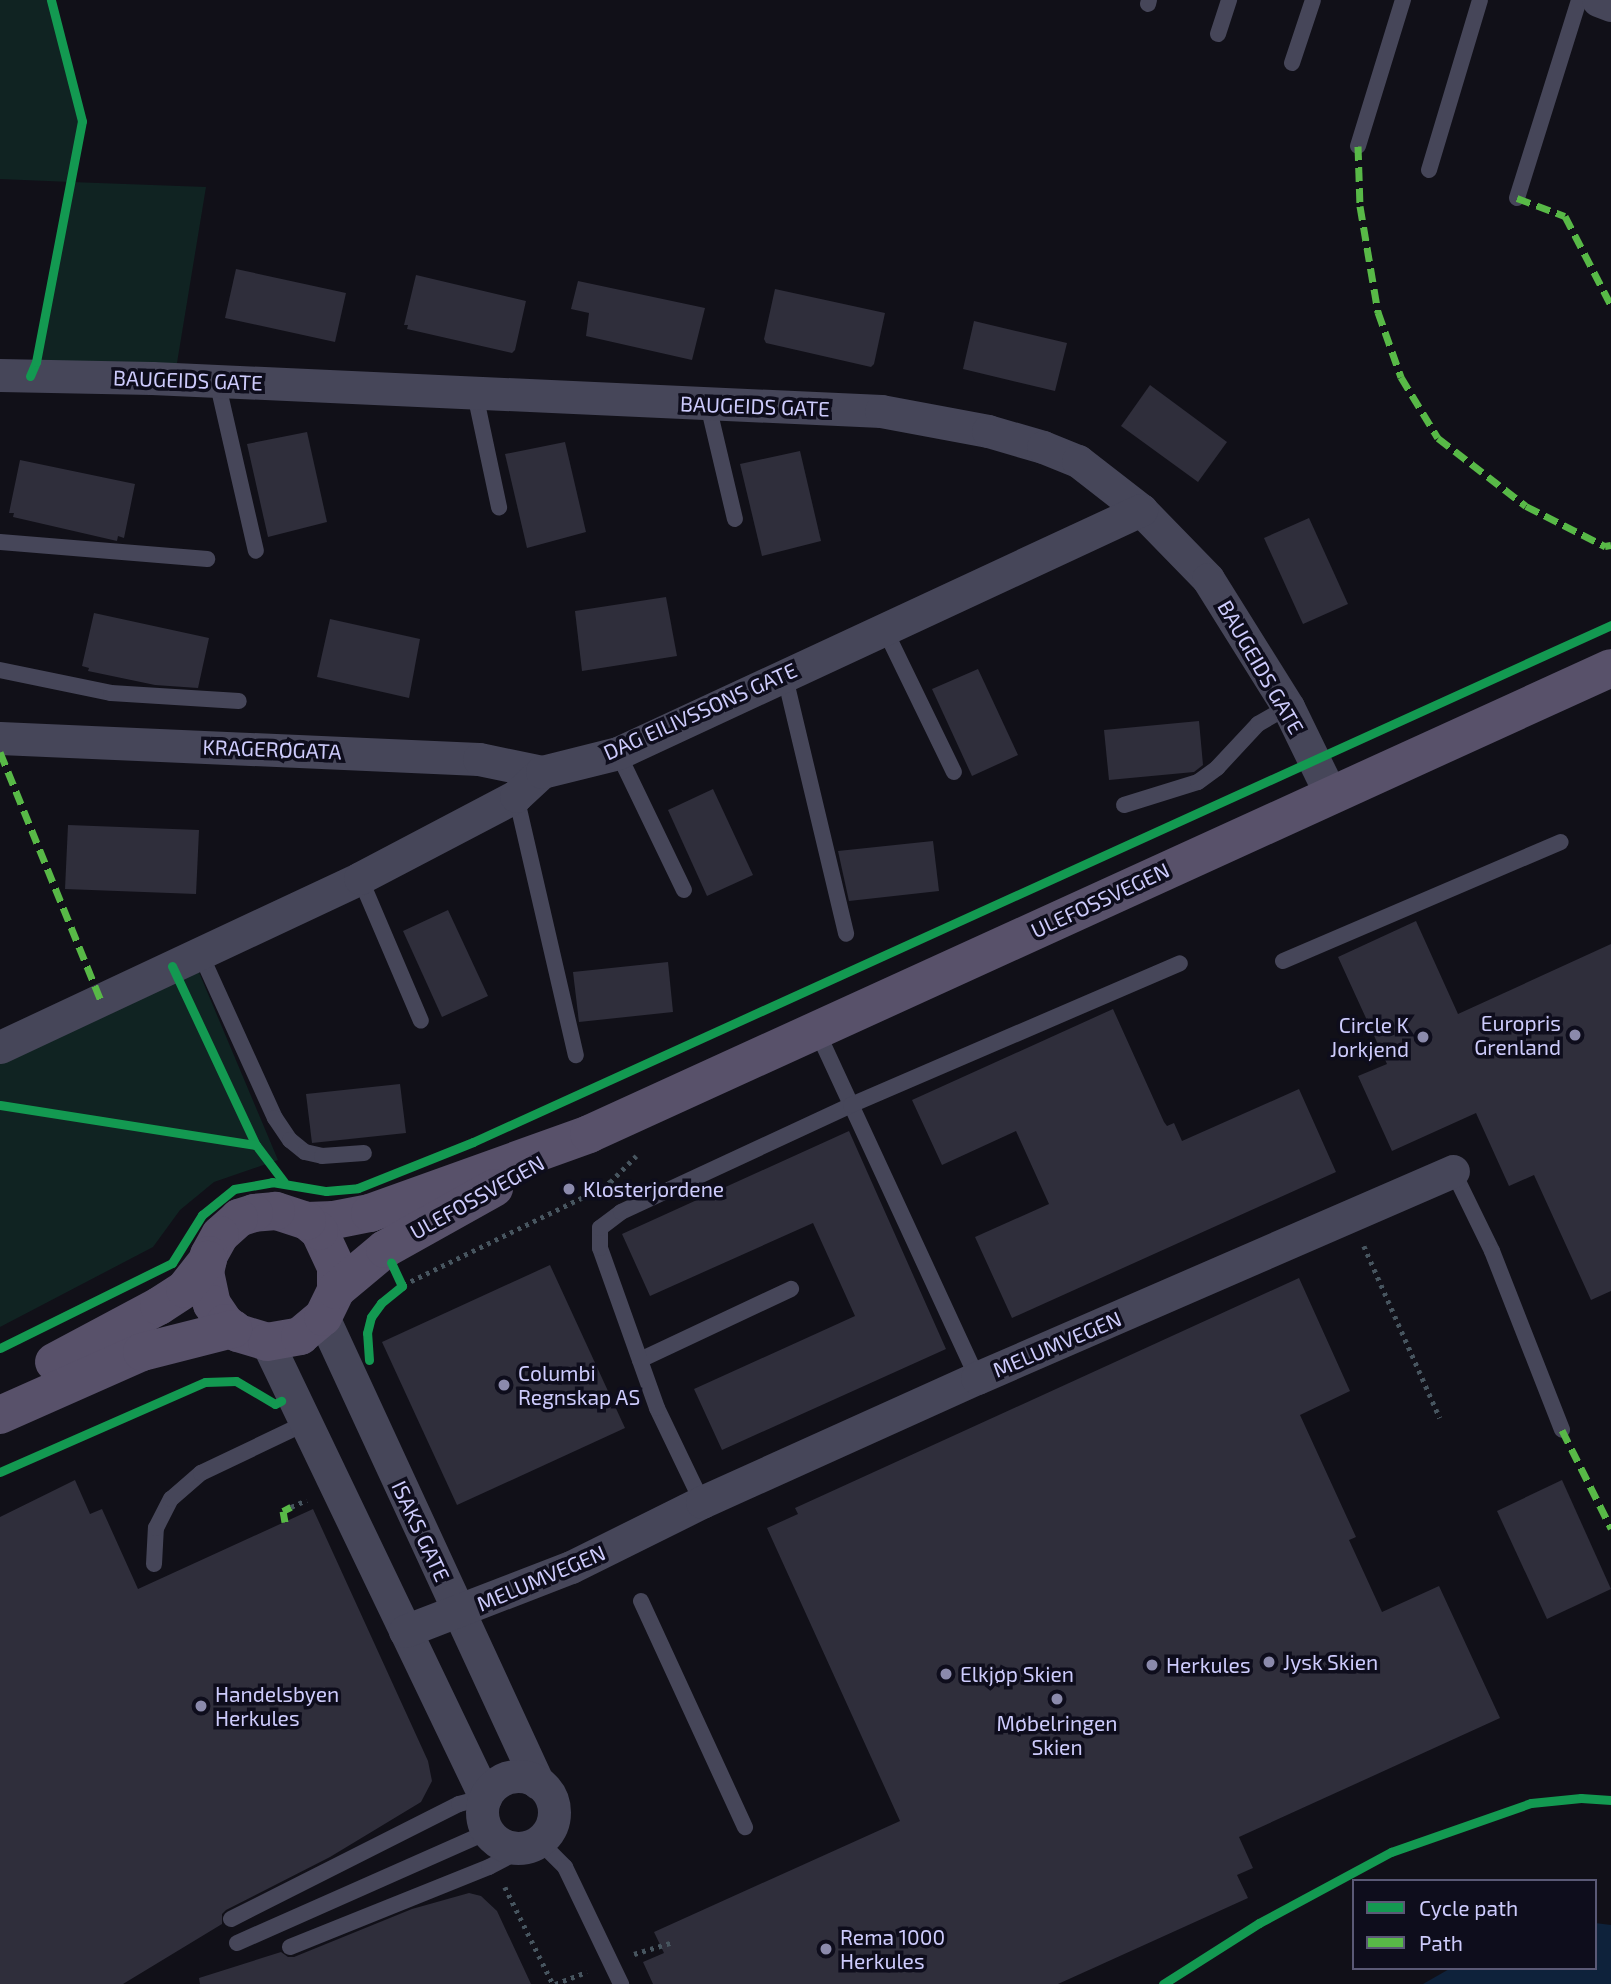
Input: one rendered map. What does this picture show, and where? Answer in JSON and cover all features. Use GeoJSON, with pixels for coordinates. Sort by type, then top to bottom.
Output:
{"type":"FeatureCollection","features":[{"type":"Feature","properties":{"kind":"main road","name":"ULEFOSSVEGEN"},"geometry":{"type":"LineString","coordinates":[[307,1221],[334,1220],[370,1213],[589,1134],[1611,668]]}},
{"type":"Feature","properties":{"kind":"main road","name":"ULEFOSSVEGEN"},"geometry":{"type":"LineString","coordinates":[[329,1303],[386,1248],[589,1134]]}},
{"type":"Feature","properties":{"kind":"main road"},"geometry":{"type":"LineString","coordinates":[[0,1415],[142,1352],[250,1335],[300,1336],[329,1303],[336,1267],[330,1249],[319,1231],[307,1221],[276,1210],[246,1216],[220,1235],[205,1272],[212,1304],[250,1335]]}},
{"type":"Feature","properties":{"kind":"main road"},"geometry":{"type":"LineString","coordinates":[[0,1387],[99,1341],[159,1306],[185,1289],[208,1260]]}},
{"type":"Feature","properties":{"kind":"street"},"geometry":{"type":"LineString","coordinates":[[1598,0],[1611,5]]}},
{"type":"Feature","properties":{"kind":"street","name":"BAUGEIDS GATE"},"geometry":{"type":"LineString","coordinates":[[0,375],[217,381],[881,411],[988,431],[1077,461],[1141,510],[1209,579],[1288,707],[1331,795]]}},
{"type":"Feature","properties":{"kind":"street","name":"DAG EILIVSSONS GATE"},"geometry":{"type":"LineString","coordinates":[[0,1047],[201,955],[360,878],[516,796],[542,772],[618,752],[1141,510]]}},
{"type":"Feature","properties":{"kind":"street","name":"KRAGERØGATA"},"geometry":{"type":"LineString","coordinates":[[0,738],[479,759],[542,772]]}},
{"type":"Feature","properties":{"kind":"street","name":"MELUMVEGEN"},"geometry":{"type":"LineString","coordinates":[[405,1631],[458,1613],[571,1567],[702,1502],[977,1378],[1453,1171]]}},
{"type":"Feature","properties":{"kind":"street","name":"ISAKS GATE"},"geometry":{"type":"LineString","coordinates":[[329,1303],[458,1613],[538,1783],[547,1791],[554,1809],[549,1830],[531,1844]]}},
{"type":"Feature","properties":{"kind":"street"},"geometry":{"type":"LineString","coordinates":[[250,1335],[306,1423],[485,1797]]}},
{"type":"Feature","properties":{"kind":"street"},"geometry":{"type":"LineString","coordinates":[[531,1844],[499,1843],[476,1837],[485,1797],[495,1784],[510,1777],[526,1777],[538,1783]]}},
{"type":"Feature","properties":{"kind":"lane"},"geometry":{"type":"LineString","coordinates":[[1218,34],[1228,0]]}},
{"type":"Feature","properties":{"kind":"lane"},"geometry":{"type":"LineString","coordinates":[[1292,63],[1313,0]]}},
{"type":"Feature","properties":{"kind":"lane"},"geometry":{"type":"LineString","coordinates":[[1358,146],[1403,0]]}},
{"type":"Feature","properties":{"kind":"lane"},"geometry":{"type":"LineString","coordinates":[[1429,170],[1480,0]]}},
{"type":"Feature","properties":{"kind":"lane"},"geometry":{"type":"LineString","coordinates":[[1517,198],[1579,0]]}},
{"type":"Feature","properties":{"kind":"lane"},"geometry":{"type":"LineString","coordinates":[[217,381],[256,551]]}},
{"type":"Feature","properties":{"kind":"lane"},"geometry":{"type":"LineString","coordinates":[[475,394],[499,507]]}},
{"type":"Feature","properties":{"kind":"lane"},"geometry":{"type":"LineString","coordinates":[[708,405],[735,519]]}},
{"type":"Feature","properties":{"kind":"lane"},"geometry":{"type":"LineString","coordinates":[[0,542],[207,559]]}},
{"type":"Feature","properties":{"kind":"lane"},"geometry":{"type":"LineString","coordinates":[[884,628],[954,772]]}},
{"type":"Feature","properties":{"kind":"lane"},"geometry":{"type":"LineString","coordinates":[[0,670],[111,693],[239,702]]}},
{"type":"Feature","properties":{"kind":"lane"},"geometry":{"type":"LineString","coordinates":[[784,673],[846,934]]}},
{"type":"Feature","properties":{"kind":"lane"},"geometry":{"type":"LineString","coordinates":[[1124,805],[1198,782],[1217,768],[1258,724],[1288,707]]}},
{"type":"Feature","properties":{"kind":"lane"},"geometry":{"type":"LineString","coordinates":[[618,752],[684,890]]}},
{"type":"Feature","properties":{"kind":"lane"},"geometry":{"type":"LineString","coordinates":[[516,796],[576,1055]]}},
{"type":"Feature","properties":{"kind":"lane"},"geometry":{"type":"LineString","coordinates":[[1283,961],[1560,842]]}},
{"type":"Feature","properties":{"kind":"lane"},"geometry":{"type":"LineString","coordinates":[[360,878],[421,1021]]}},
{"type":"Feature","properties":{"kind":"lane"},"geometry":{"type":"LineString","coordinates":[[201,955],[275,1118],[290,1140],[305,1152],[322,1156],[364,1153]]}},
{"type":"Feature","properties":{"kind":"lane"},"geometry":{"type":"LineString","coordinates":[[702,1502],[657,1408],[600,1248],[600,1228],[621,1212],[851,1105],[1180,963]]}},
{"type":"Feature","properties":{"kind":"lane"},"geometry":{"type":"LineString","coordinates":[[817,1031],[977,1378]]}},
{"type":"Feature","properties":{"kind":"lane","name":"MELUMVEGEN"},"geometry":{"type":"LineString","coordinates":[[1453,1171],[1492,1251],[1562,1430]]}},
{"type":"Feature","properties":{"kind":"lane"},"geometry":{"type":"LineString","coordinates":[[640,1360],[791,1289]]}},
{"type":"Feature","properties":{"kind":"lane"},"geometry":{"type":"LineString","coordinates":[[153,1564],[156,1528],[171,1499],[201,1474],[306,1423]]}},
{"type":"Feature","properties":{"kind":"lane"},"geometry":{"type":"LineString","coordinates":[[641,1601],[745,1827]]}},
{"type":"Feature","properties":{"kind":"lane"},"geometry":{"type":"LineString","coordinates":[[231,1919],[459,1804],[485,1797]]}},
{"type":"Feature","properties":{"kind":"lane"},"geometry":{"type":"LineString","coordinates":[[237,1943],[476,1837]]}},
{"type":"Feature","properties":{"kind":"lane"},"geometry":{"type":"LineString","coordinates":[[290,1947],[489,1867],[531,1844],[565,1867],[621,1984]]}},
{"type":"Feature","properties":{"kind":"path"},"geometry":{"type":"LineString","coordinates":[[391,1294],[402,1286],[594,1192],[610,1182],[641,1149]]}},
{"type":"Feature","properties":{"kind":"path"},"geometry":{"type":"LineString","coordinates":[[1351,1217],[1440,1418]]}},
{"type":"Feature","properties":{"kind":"path"},"geometry":{"type":"LineString","coordinates":[[397,1274],[402,1286]]}},
{"type":"Feature","properties":{"kind":"path"},"geometry":{"type":"LineString","coordinates":[[291,1507],[311,1499]]}},
{"type":"Feature","properties":{"kind":"path"},"geometry":{"type":"LineString","coordinates":[[489,1867],[506,1890],[554,1984],[670,1943]]}},
{"type":"Feature","properties":{"kind":"green space"},"geometry":{"type":"Polygon","coordinates":[[[0,0],[51,0],[82,121],[71,182],[0,179],[0,0]]]}},
{"type":"Feature","properties":{"kind":"green space"},"geometry":{"type":"Polygon","coordinates":[[[71,182],[206,187],[176,369],[36,362],[71,182]]]}},
{"type":"Feature","properties":{"kind":"green space"},"geometry":{"type":"Polygon","coordinates":[[[198,970],[278,1160],[214,1182],[180,1210],[153,1247],[0,1327],[0,1047],[198,970]]]}},
{"type":"Feature","properties":{"kind":"water"},"geometry":{"type":"Polygon","coordinates":[[[1597,1923],[1611,1925],[1611,1984],[1423,1984],[1448,1970],[1597,1970],[1597,1923]]]}},
{"type":"Feature","properties":{"kind":"building"},"geometry":{"type":"Polygon","coordinates":[[[236,269],[346,293],[335,342],[225,318],[236,269]]]}},
{"type":"Feature","properties":{"kind":"building"},"geometry":{"type":"Polygon","coordinates":[[[416,275],[526,301],[515,350],[512,353],[407,329],[408,325],[404,325],[416,275]]]}},
{"type":"Feature","properties":{"kind":"building"},"geometry":{"type":"Polygon","coordinates":[[[578,281],[705,308],[692,360],[586,336],[589,313],[571,309],[578,281]]]}},
{"type":"Feature","properties":{"kind":"building"},"geometry":{"type":"Polygon","coordinates":[[[775,289],[885,313],[874,364],[871,367],[766,343],[764,339],[775,289]]]}},
{"type":"Feature","properties":{"kind":"building"},"geometry":{"type":"Polygon","coordinates":[[[974,321],[1067,343],[1055,391],[963,369],[974,321]]]}},
{"type":"Feature","properties":{"kind":"building"},"geometry":{"type":"Polygon","coordinates":[[[1150,385],[1227,442],[1198,482],[1121,426],[1150,385]]]}},
{"type":"Feature","properties":{"kind":"building"},"geometry":{"type":"Polygon","coordinates":[[[307,432],[327,522],[268,537],[247,444],[307,432]]]}},
{"type":"Feature","properties":{"kind":"building"},"geometry":{"type":"Polygon","coordinates":[[[565,442],[586,532],[527,548],[505,454],[565,442]]]}},
{"type":"Feature","properties":{"kind":"building"},"geometry":{"type":"Polygon","coordinates":[[[800,451],[821,541],[762,556],[740,464],[800,451]]]}},
{"type":"Feature","properties":{"kind":"building"},"geometry":{"type":"Polygon","coordinates":[[[20,460],[135,484],[124,538],[118,536],[117,541],[13,517],[14,513],[9,513],[20,460]]]}},
{"type":"Feature","properties":{"kind":"building"},"geometry":{"type":"Polygon","coordinates":[[[1309,518],[1348,604],[1303,624],[1264,538],[1309,518]]]}},
{"type":"Feature","properties":{"kind":"building"},"geometry":{"type":"Polygon","coordinates":[[[666,597],[677,656],[582,671],[575,611],[666,597]]]}},
{"type":"Feature","properties":{"kind":"building"},"geometry":{"type":"Polygon","coordinates":[[[94,613],[209,638],[198,688],[155,685],[88,671],[89,668],[82,666],[94,613]]]}},
{"type":"Feature","properties":{"kind":"building"},"geometry":{"type":"Polygon","coordinates":[[[330,619],[420,639],[409,698],[317,677],[330,619]]]}},
{"type":"Feature","properties":{"kind":"building"},"geometry":{"type":"Polygon","coordinates":[[[978,669],[1018,755],[972,776],[932,689],[978,669]]]}},
{"type":"Feature","properties":{"kind":"building"},"geometry":{"type":"Polygon","coordinates":[[[1199,721],[1203,765],[1194,772],[1109,780],[1104,730],[1199,721]]]}},
{"type":"Feature","properties":{"kind":"building"},"geometry":{"type":"Polygon","coordinates":[[[713,789],[753,875],[707,896],[668,810],[713,789]]]}},
{"type":"Feature","properties":{"kind":"building"},"geometry":{"type":"Polygon","coordinates":[[[68,825],[199,830],[196,894],[65,889],[68,825]]]}},
{"type":"Feature","properties":{"kind":"building"},"geometry":{"type":"Polygon","coordinates":[[[933,841],[939,891],[849,901],[838,851],[933,841]]]}},
{"type":"Feature","properties":{"kind":"building"},"geometry":{"type":"Polygon","coordinates":[[[448,910],[488,996],[442,1017],[403,931],[448,910]]]}},
{"type":"Feature","properties":{"kind":"building"},"geometry":{"type":"Polygon","coordinates":[[[1416,921],[1458,1014],[1611,944],[1611,1291],[1591,1300],[1534,1175],[1509,1186],[1476,1113],[1392,1151],[1358,1076],[1387,1064],[1338,957],[1416,921]]]}},
{"type":"Feature","properties":{"kind":"building"},"geometry":{"type":"Polygon","coordinates":[[[668,962],[673,1012],[579,1022],[573,972],[668,962]]]}},
{"type":"Feature","properties":{"kind":"building"},"geometry":{"type":"Polygon","coordinates":[[[1113,1009],[1164,1122],[1167,1126],[1174,1123],[1182,1141],[1299,1089],[1336,1172],[1012,1318],[975,1237],[1049,1204],[1016,1131],[942,1165],[912,1100],[1113,1009]]]}},
{"type":"Feature","properties":{"kind":"building"},"geometry":{"type":"Polygon","coordinates":[[[400,1084],[406,1133],[312,1143],[306,1094],[400,1084]]]}},
{"type":"Feature","properties":{"kind":"building"},"geometry":{"type":"Polygon","coordinates":[[[849,1131],[946,1349],[722,1450],[694,1389],[855,1316],[813,1223],[650,1296],[622,1234],[849,1131]]]}},
{"type":"Feature","properties":{"kind":"building","name":"Columbi Regnskap AS"},"geometry":{"type":"Polygon","coordinates":[[[550,1265],[625,1428],[457,1505],[382,1342],[550,1265]]]}},
{"type":"Feature","properties":{"kind":"building","name":"Herkules"},"geometry":{"type":"Polygon","coordinates":[[[1299,1278],[1350,1391],[1300,1415],[1356,1537],[1349,1540],[1382,1612],[1439,1586],[1500,1718],[1239,1837],[1253,1868],[1237,1875],[1248,1898],[1058,1984],[653,1984],[643,1962],[664,1953],[654,1932],[900,1821],[767,1528],[798,1514],[795,1508],[1299,1278]]]}},
{"type":"Feature","properties":{"kind":"building","name":"Handelsbyen Herkules"},"geometry":{"type":"Polygon","coordinates":[[[75,1480],[90,1514],[102,1509],[138,1589],[313,1509],[428,1761],[432,1781],[421,1802],[330,1857],[226,1910],[222,1914],[222,1924],[123,1984],[0,1984],[0,1517],[75,1480]]]}},
{"type":"Feature","properties":{"kind":"building"},"geometry":{"type":"Polygon","coordinates":[[[1562,1480],[1611,1589],[1547,1619],[1497,1511],[1562,1480]]]}},
{"type":"Feature","properties":{"kind":"building"},"geometry":{"type":"Polygon","coordinates":[[[469,1893],[481,1896],[497,1911],[531,1984],[200,1984],[199,1978],[281,1952],[288,1957],[294,1957],[412,1909],[469,1893]]]}},
{"type":"Feature","properties":{"kind":"marked path"},"geometry":{"type":"LineString","coordinates":[[1358,146],[1360,206],[1378,312],[1401,377],[1438,438],[1526,506],[1605,546],[1611,545]]}},
{"type":"Feature","properties":{"kind":"marked path"},"geometry":{"type":"LineString","coordinates":[[1517,198],[1565,216],[1611,305]]}},
{"type":"Feature","properties":{"kind":"marked path"},"geometry":{"type":"LineString","coordinates":[[0,752],[101,1001]]}},
{"type":"Feature","properties":{"kind":"marked path"},"geometry":{"type":"LineString","coordinates":[[1562,1430],[1611,1528]]}},
{"type":"Feature","properties":{"kind":"marked path"},"geometry":{"type":"LineString","coordinates":[[285,1522],[283,1511],[291,1507]]}},
{"type":"Feature","properties":{"kind":"cycle path"},"geometry":{"type":"LineString","coordinates":[[30,376],[36,362],[82,121],[51,0]]}},
{"type":"Feature","properties":{"kind":"cycle path"},"geometry":{"type":"LineString","coordinates":[[0,1348],[172,1263],[202,1215],[234,1189],[272,1182],[326,1191],[358,1188],[473,1142],[1611,625]]}},
{"type":"Feature","properties":{"kind":"cycle path"},"geometry":{"type":"LineString","coordinates":[[172,966],[256,1145],[284,1182]]}},
{"type":"Feature","properties":{"kind":"cycle path"},"geometry":{"type":"LineString","coordinates":[[0,1105],[256,1145]]}},
{"type":"Feature","properties":{"kind":"cycle path"},"geometry":{"type":"LineString","coordinates":[[369,1360],[367,1333],[371,1317],[381,1303],[402,1286],[391,1262]]}},
{"type":"Feature","properties":{"kind":"cycle path"},"geometry":{"type":"LineString","coordinates":[[0,1472],[205,1382],[236,1381],[275,1404],[281,1401]]}},
{"type":"Feature","properties":{"kind":"cycle path"},"geometry":{"type":"LineString","coordinates":[[1163,1984],[1259,1923],[1391,1852],[1531,1803],[1581,1798],[1611,1800]]}},
{"type":"Feature","properties":{"kind":"place","name":"Europris Grenland"},"geometry":{"type":"Point","coordinates":[1575,1035]}},
{"type":"Feature","properties":{"kind":"place","name":"Circle K Jorkjend"},"geometry":{"type":"Point","coordinates":[1423,1037]}},
{"type":"Feature","properties":{"kind":"place","name":"Klosterjordene"},"geometry":{"type":"Point","coordinates":[569,1189]}},
{"type":"Feature","properties":{"kind":"place","name":"Columbi Regnskap AS"},"geometry":{"type":"Point","coordinates":[504,1385]}},
{"type":"Feature","properties":{"kind":"place","name":"Jysk Skien"},"geometry":{"type":"Point","coordinates":[1269,1662]}},
{"type":"Feature","properties":{"kind":"place","name":"Herkules"},"geometry":{"type":"Point","coordinates":[1152,1665]}},
{"type":"Feature","properties":{"kind":"place","name":"Elkjøp Skien"},"geometry":{"type":"Point","coordinates":[946,1674]}},
{"type":"Feature","properties":{"kind":"place","name":"Møbelringen Skien"},"geometry":{"type":"Point","coordinates":[1057,1699]}},
{"type":"Feature","properties":{"kind":"place","name":"Handelsbyen Herkules"},"geometry":{"type":"Point","coordinates":[201,1706]}},
{"type":"Feature","properties":{"kind":"place","name":"Rema 1000 Herkules"},"geometry":{"type":"Point","coordinates":[826,1949]}}]}
